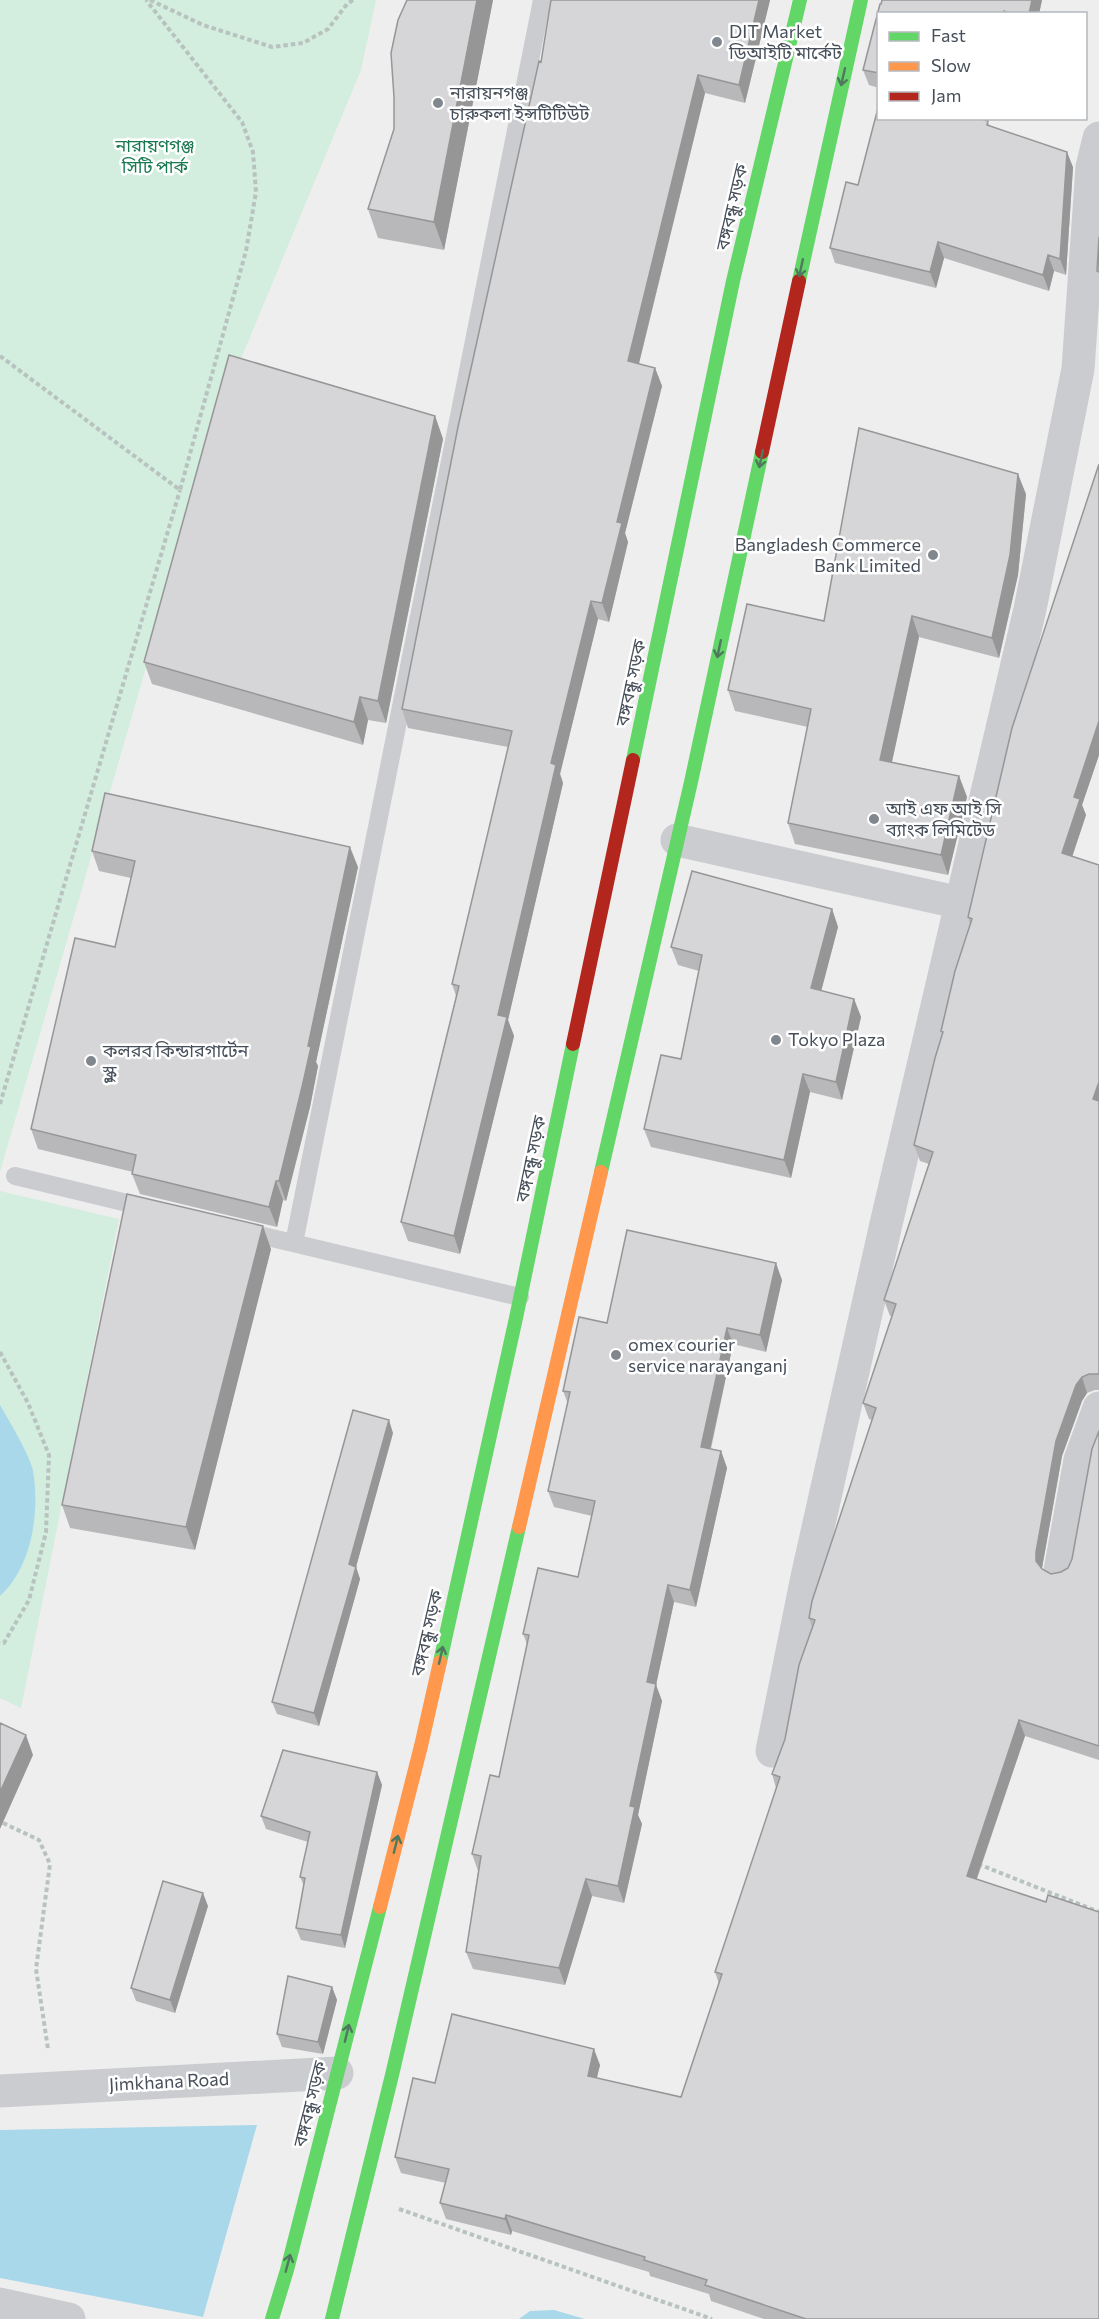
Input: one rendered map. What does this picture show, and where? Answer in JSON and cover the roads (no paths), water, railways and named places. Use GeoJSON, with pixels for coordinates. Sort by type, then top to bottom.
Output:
{"type":"FeatureCollection","features":[{"type":"Feature","properties":{"kind":"main road","name":"বঙ্গবন্ধু সড়ক"},"geometry":{"type":"LineString","coordinates":[[272,2319],[421,1746],[520,1298],[733,281],[800,0]]}},
{"type":"Feature","properties":{"kind":"main road"},"geometry":{"type":"LineString","coordinates":[[332,2319],[677,840],[861,0]]}},
{"type":"Feature","properties":{"kind":"street"},"geometry":{"type":"LineString","coordinates":[[772,1751],[810,1566],[1030,609],[1077,369],[1092,167],[1099,138]]}},
{"type":"Feature","properties":{"kind":"street"},"geometry":{"type":"LineString","coordinates":[[677,840],[961,903]]}},
{"type":"Feature","properties":{"kind":"street"},"geometry":{"type":"LineString","coordinates":[[1060,1571],[1080,1460],[1099,1408]]}},
{"type":"Feature","properties":{"kind":"street","name":"Jimkhana Road"},"geometry":{"type":"LineString","coordinates":[[0,2091],[337,2073]]}},
{"type":"Feature","properties":{"kind":"street"},"geometry":{"type":"LineString","coordinates":[[0,2304],[69,2319]]}},
{"type":"Feature","properties":{"kind":"lane"},"geometry":{"type":"LineString","coordinates":[[294,1243],[542,0]]}},
{"type":"Feature","properties":{"kind":"lane"},"geometry":{"type":"LineString","coordinates":[[15,1176],[166,1212]]}},
{"type":"Feature","properties":{"kind":"lane"},"geometry":{"type":"LineString","coordinates":[[224,1226],[520,1298]]}},
{"type":"Feature","properties":{"kind":"water"},"geometry":{"type":"Polygon","coordinates":[[[0,1405],[31,1465],[35,1504],[31,1538],[26,1555],[20,1570],[0,1596],[0,1405]]]}},
{"type":"Feature","properties":{"kind":"water"},"geometry":{"type":"Polygon","coordinates":[[[257,2125],[203,2317],[0,2278],[0,2130],[257,2125]]]}},
{"type":"Feature","properties":{"kind":"water"},"geometry":{"type":"Polygon","coordinates":[[[554,2310],[585,2319],[519,2319],[530,2311],[554,2310]]]}},
{"type":"Feature","properties":{"kind":"place","name":"DIT Market ডিআইটি মার্কেট"},"geometry":{"type":"Point","coordinates":[717,42]}},
{"type":"Feature","properties":{"kind":"place","name":"নারায়নগঞ্জ চারুকলা ইন্সটিটিউট"},"geometry":{"type":"Point","coordinates":[438,103]}},
{"type":"Feature","properties":{"kind":"place","name":"Bangladesh Commerce Bank Limited"},"geometry":{"type":"Point","coordinates":[933,555]}},
{"type":"Feature","properties":{"kind":"place","name":"আই এফ আই সি ব্যাংক লিমিটেড"},"geometry":{"type":"Point","coordinates":[874,819]}},
{"type":"Feature","properties":{"kind":"place","name":"Tokyo Plaza"},"geometry":{"type":"Point","coordinates":[776,1040]}},
{"type":"Feature","properties":{"kind":"place","name":"কলরব কিন্ডারগার্টেন স্কুল"},"geometry":{"type":"Point","coordinates":[91,1061]}},
{"type":"Feature","properties":{"kind":"place","name":"omex courier service narayanganj"},"geometry":{"type":"Point","coordinates":[616,1355]}},
{"type":"Feature","properties":{"kind":"park label","name":"নারায়ণগঞ্জ সিটি পার্ক"},"geometry":{"type":"Point","coordinates":[155,156]}}]}
